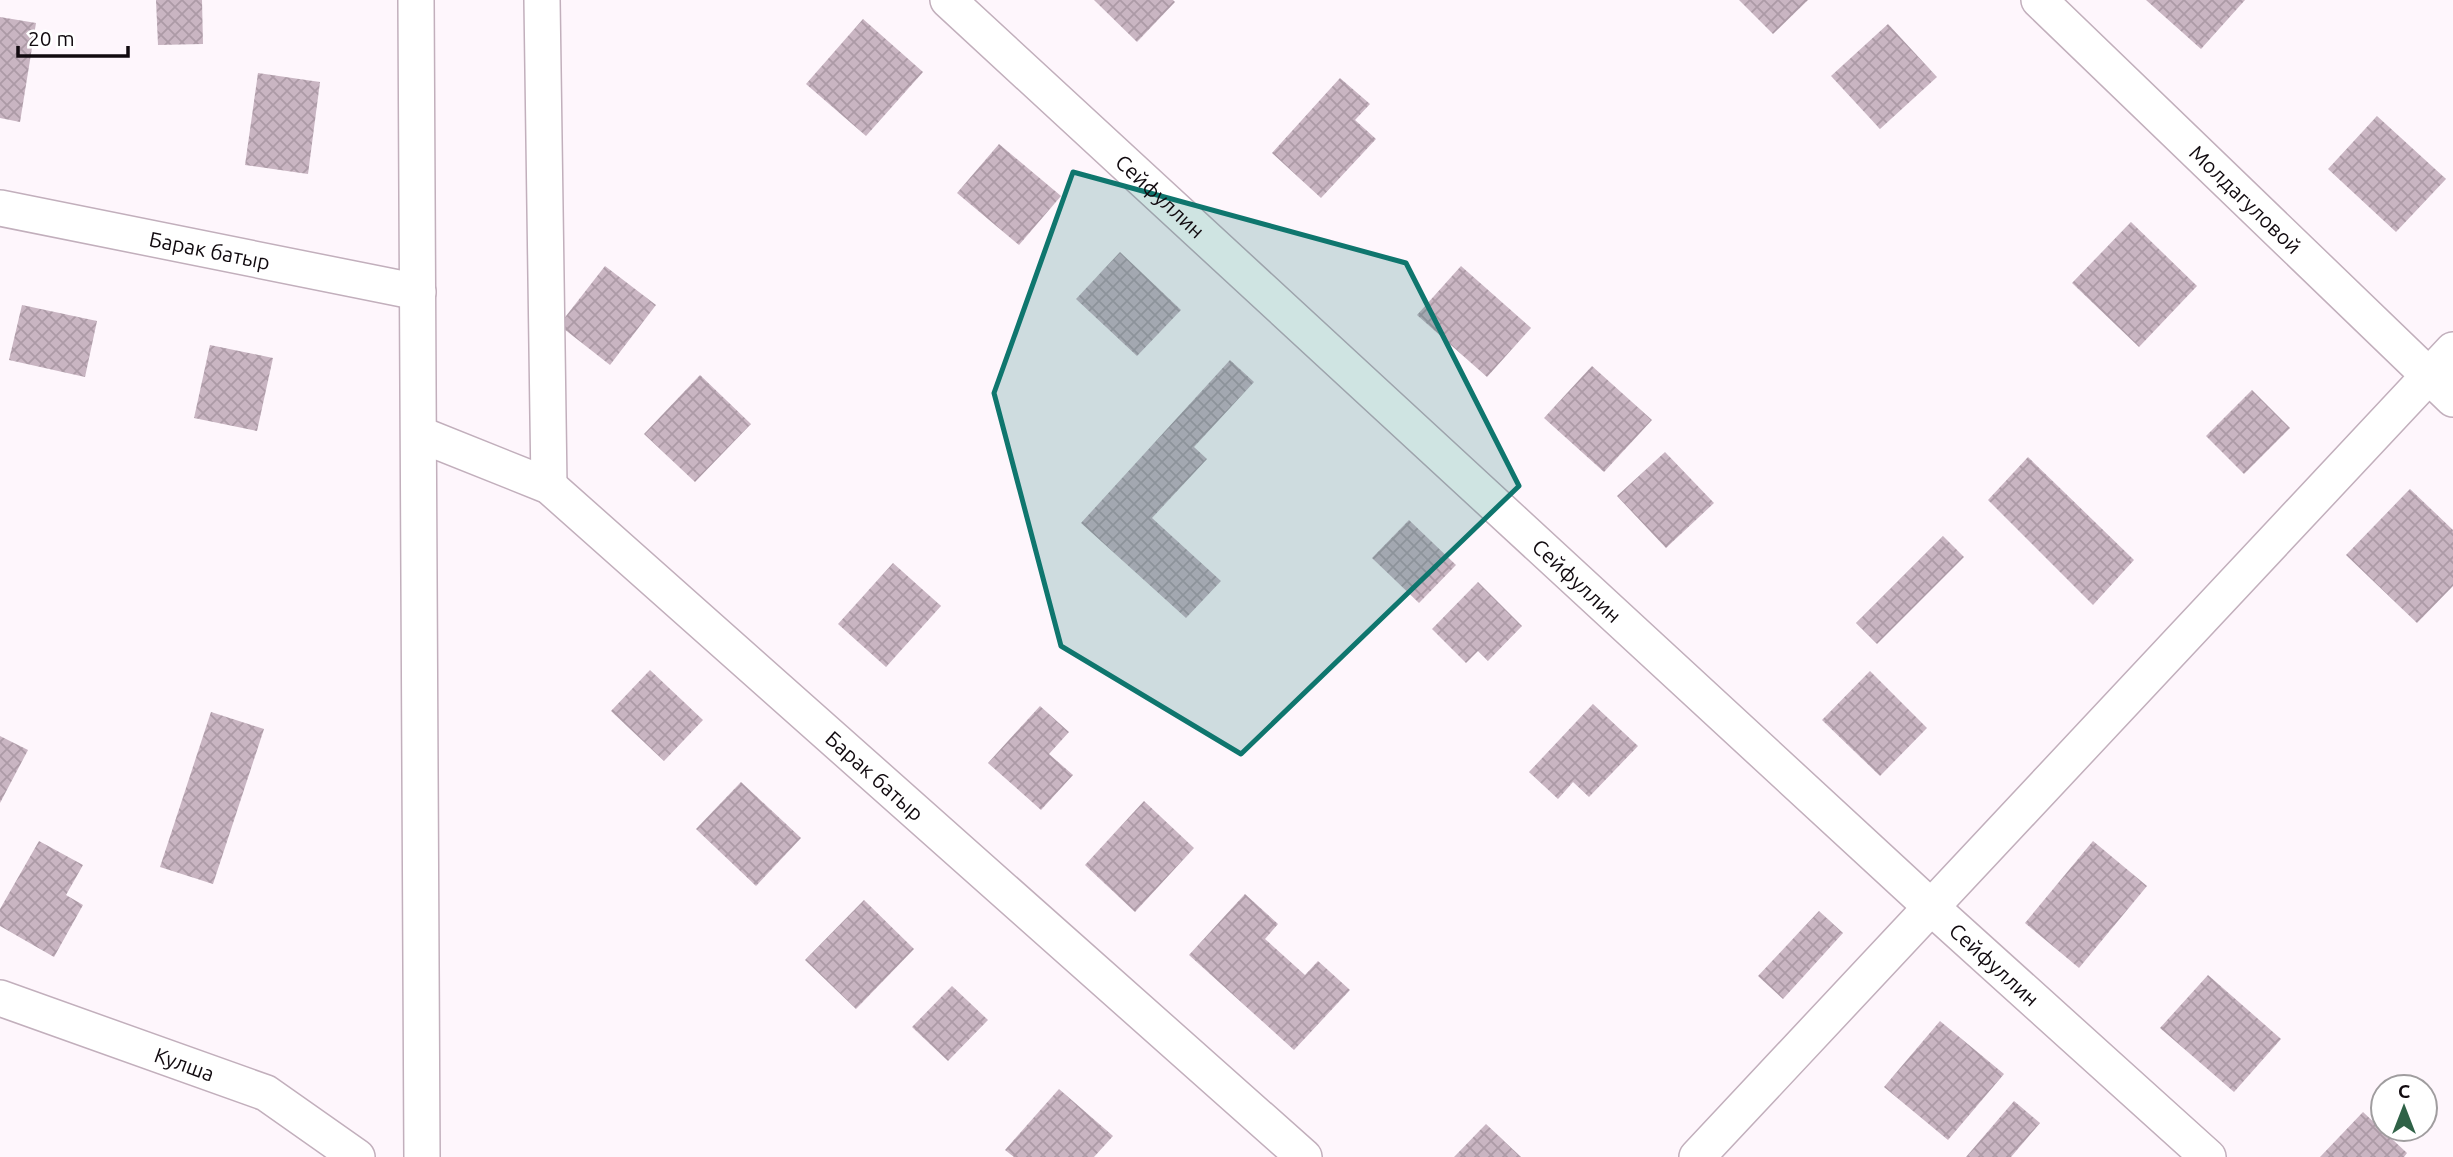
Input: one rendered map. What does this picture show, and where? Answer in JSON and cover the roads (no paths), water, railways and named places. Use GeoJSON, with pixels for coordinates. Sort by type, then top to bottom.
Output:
{"type":"FeatureCollection","features":[{"type":"Feature","properties":{"kind":"street"},"geometry":{"type":"LineString","coordinates":[[416,0],[422,1157]]}},
{"type":"Feature","properties":{"kind":"street"},"geometry":{"type":"LineString","coordinates":[[542,0],[549,486]]}},
{"type":"Feature","properties":{"kind":"street","name":"Сейфуллин"},"geometry":{"type":"LineString","coordinates":[[948,0],[1931,907],[2208,1157]]}},
{"type":"Feature","properties":{"kind":"street","name":"Молдагуловой"},"geometry":{"type":"LineString","coordinates":[[2039,0],[2441,387]]}},
{"type":"Feature","properties":{"kind":"street","name":"Барак батыр"},"geometry":{"type":"LineString","coordinates":[[0,208],[418,292]]}},
{"type":"Feature","properties":{"kind":"street"},"geometry":{"type":"LineString","coordinates":[[1698,1157],[1931,907],[2441,387],[2453,350]]}},
{"type":"Feature","properties":{"kind":"street","name":"Барак батыр"},"geometry":{"type":"LineString","coordinates":[[419,434],[549,486],[1304,1157]]}},
{"type":"Feature","properties":{"kind":"street","name":"Кулша"},"geometry":{"type":"LineString","coordinates":[[0,998],[266,1093],[357,1157]]}}]}
